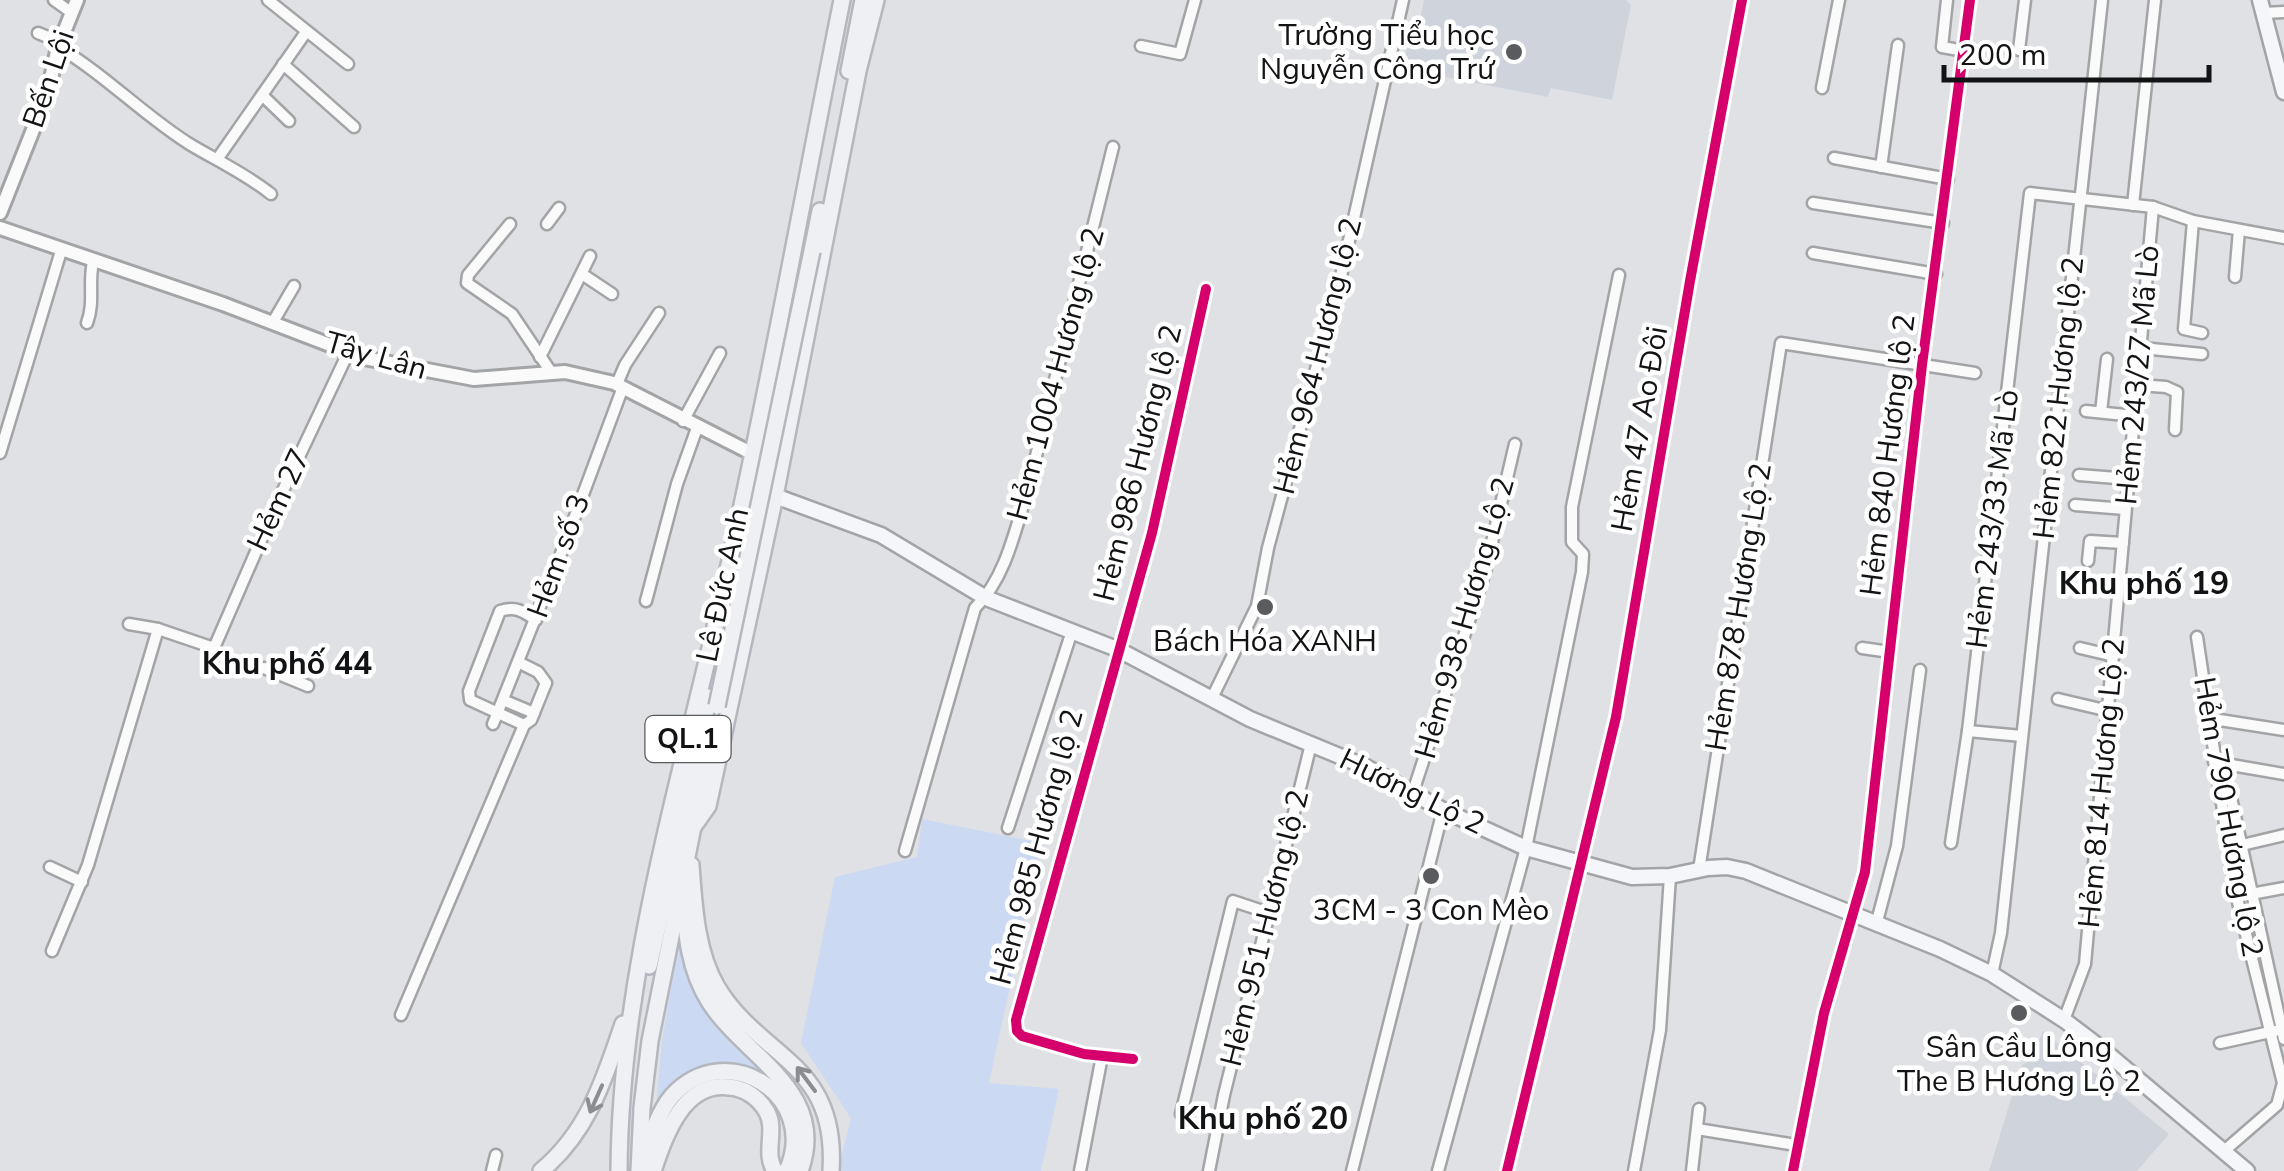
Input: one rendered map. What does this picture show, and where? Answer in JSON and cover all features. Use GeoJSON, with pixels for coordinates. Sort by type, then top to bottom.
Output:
{"type":"FeatureCollection","features":[{"type":"Feature","properties":{"kind":"highway","name":"Lê Đức Anh"},"geometry":{"type":"LineString","coordinates":[[626,1171],[630,1085],[665,835],[830,106],[863,0]]}},
{"type":"Feature","properties":{"kind":"highway","name":"Lê Đức Anh"},"geometry":{"type":"LineString","coordinates":[[832,1171],[828,1128],[812,1085],[729,1003],[708,968],[698,926],[690,836],[708,806],[876,0]]}},
{"type":"Feature","properties":{"kind":"highway","name":"Lê Đức Anh"},"geometry":{"type":"LineString","coordinates":[[830,106],[846,3]]}},
{"type":"Feature","properties":{"kind":"highway","name":"Lê Đức Anh"},"geometry":{"type":"LineString","coordinates":[[619,1171],[634,1002],[694,788],[713,701],[807,250],[846,3]]}},
{"type":"Feature","properties":{"kind":"highway"},"geometry":{"type":"LineString","coordinates":[[758,419],[770,435],[780,435],[788,429]]}},
{"type":"Feature","properties":{"kind":"highway"},"geometry":{"type":"LineString","coordinates":[[751,453],[775,496]]}},
{"type":"Feature","properties":{"kind":"highway"},"geometry":{"type":"LineString","coordinates":[[736,525],[744,515],[758,516],[766,536]]}},
{"type":"Feature","properties":{"kind":"highway","name":"Lê Đức Anh"},"geometry":{"type":"LineString","coordinates":[[640,1171],[650,1042],[683,878],[694,788]]}},
{"type":"Feature","properties":{"kind":"highway"},"geometry":{"type":"LineString","coordinates":[[683,878],[688,941],[699,982],[722,1019],[777,1074],[796,1099],[806,1130],[800,1161],[787,1171]]}},
{"type":"Feature","properties":{"kind":"highway"},"geometry":{"type":"LineString","coordinates":[[541,1171],[577,1134],[599,1094],[645,967]]}},
{"type":"Feature","properties":{"kind":"highway"},"geometry":{"type":"LineString","coordinates":[[640,1171],[667,1104],[688,1083],[714,1072],[746,1074],[777,1094],[791,1116],[800,1161]]}},
{"type":"Feature","properties":{"kind":"highway"},"geometry":{"type":"LineString","coordinates":[[653,1171],[688,1093],[714,1072]]}},
{"type":"Feature","properties":{"kind":"highway"},"geometry":{"type":"LineString","coordinates":[[678,1114],[691,1098],[706,1090],[723,1086],[746,1091],[758,1100],[770,1119],[769,1159],[775,1171]]}},
{"type":"Feature","properties":{"kind":"main road"},"geometry":{"type":"LineString","coordinates":[[2261,6],[2284,92]]}},
{"type":"Feature","properties":{"kind":"main road","name":"Hương Lộ 2"},"geometry":{"type":"LineString","coordinates":[[775,496],[881,535],[986,598],[1118,649],[1212,700],[1526,848],[1632,877],[1670,876],[1726,867],[1746,872],[1951,954],[1992,974],[2064,1020]]}},
{"type":"Feature","properties":{"kind":"main road"},"geometry":{"type":"LineString","coordinates":[[2064,1020],[2246,1171]]}},
{"type":"Feature","properties":{"kind":"street"},"geometry":{"type":"LineString","coordinates":[[54,0],[75,6]]}},
{"type":"Feature","properties":{"kind":"street"},"geometry":{"type":"LineString","coordinates":[[268,0],[348,64]]}},
{"type":"Feature","properties":{"kind":"street"},"geometry":{"type":"LineString","coordinates":[[1141,46],[1180,54],[1195,0]]}},
{"type":"Feature","properties":{"kind":"street","name":"Hẻm 47 Ao Đôi"},"geometry":{"type":"LineString","coordinates":[[1507,1171],[1582,864],[1630,644],[1690,281],[1742,0]]}},
{"type":"Feature","properties":{"kind":"street"},"geometry":{"type":"LineString","coordinates":[[1822,88],[1838,0]]}},
{"type":"Feature","properties":{"kind":"street"},"geometry":{"type":"LineString","coordinates":[[1947,0],[1942,47],[1965,51]]}},
{"type":"Feature","properties":{"kind":"street","name":"Hẻm 840 Hương lộ 2"},"geometry":{"type":"LineString","coordinates":[[1793,1171],[1824,1012],[1864,872],[1922,366],[1970,0]]}},
{"type":"Feature","properties":{"kind":"street"},"geometry":{"type":"LineString","coordinates":[[2019,50],[2025,0]]}},
{"type":"Feature","properties":{"kind":"street","name":"Hẻm 822 Hương lộ 2"},"geometry":{"type":"LineString","coordinates":[[1992,974],[2001,933],[2102,0]]}},
{"type":"Feature","properties":{"kind":"street"},"geometry":{"type":"LineString","coordinates":[[2133,205],[2155,0]]}},
{"type":"Feature","properties":{"kind":"street","name":"Hẻm 964 Hương lộ 2"},"geometry":{"type":"LineString","coordinates":[[1212,700],[1257,606],[1268,548],[1341,276],[1403,3]]}},
{"type":"Feature","properties":{"kind":"street","name":"Bến Lội"},"geometry":{"type":"LineString","coordinates":[[0,213],[48,92],[59,44],[75,6]]}},
{"type":"Feature","properties":{"kind":"street"},"geometry":{"type":"LineString","coordinates":[[2261,6],[2284,12]]}},
{"type":"Feature","properties":{"kind":"street"},"geometry":{"type":"LineString","coordinates":[[218,158],[306,32]]}},
{"type":"Feature","properties":{"kind":"street"},"geometry":{"type":"LineString","coordinates":[[38,33],[86,63],[190,144],[271,194]]}},
{"type":"Feature","properties":{"kind":"street"},"geometry":{"type":"LineString","coordinates":[[1882,167],[1898,44]]}},
{"type":"Feature","properties":{"kind":"street"},"geometry":{"type":"LineString","coordinates":[[283,64],[354,126]]}},
{"type":"Feature","properties":{"kind":"street"},"geometry":{"type":"LineString","coordinates":[[262,95],[289,121]]}},
{"type":"Feature","properties":{"kind":"street","name":"Hẻm 1004 Hương lộ 2"},"geometry":{"type":"LineString","coordinates":[[905,852],[975,608],[986,598],[1012,544],[1113,147]]}},
{"type":"Feature","properties":{"kind":"street"},"geometry":{"type":"LineString","coordinates":[[1834,158],[1948,178]]}},
{"type":"Feature","properties":{"kind":"street","name":"Hẻm 243/33 Mã Lò"},"geometry":{"type":"LineString","coordinates":[[1951,843],[1968,731],[2030,194],[2080,199]]}},
{"type":"Feature","properties":{"kind":"street"},"geometry":{"type":"LineString","coordinates":[[2080,199],[2153,207],[2192,221],[2284,238]]}},
{"type":"Feature","properties":{"kind":"street"},"geometry":{"type":"LineString","coordinates":[[1814,204],[1943,224]]}},
{"type":"Feature","properties":{"kind":"street","name":"Hẻm 243/27 Mã Lò"},"geometry":{"type":"LineString","coordinates":[[2123,542],[2153,207]]}},
{"type":"Feature","properties":{"kind":"street"},"geometry":{"type":"LineString","coordinates":[[547,224],[560,208]]}},
{"type":"Feature","properties":{"kind":"street"},"geometry":{"type":"LineString","coordinates":[[2192,221],[2184,329],[2202,333]]}},
{"type":"Feature","properties":{"kind":"street"},"geometry":{"type":"LineString","coordinates":[[510,224],[468,275],[467,283],[512,314],[551,372]]}},
{"type":"Feature","properties":{"kind":"street","name":"Tây Lân"},"geometry":{"type":"LineString","coordinates":[[0,228],[273,322],[348,353],[474,379],[551,372],[580,374],[620,386],[751,453]]}},
{"type":"Feature","properties":{"kind":"street"},"geometry":{"type":"LineString","coordinates":[[2235,277],[2238,230]]}},
{"type":"Feature","properties":{"kind":"street"},"geometry":{"type":"LineString","coordinates":[[0,454],[61,252]]}},
{"type":"Feature","properties":{"kind":"street"},"geometry":{"type":"LineString","coordinates":[[1814,253],[1936,274]]}},
{"type":"Feature","properties":{"kind":"street"},"geometry":{"type":"LineString","coordinates":[[540,357],[590,256]]}},
{"type":"Feature","properties":{"kind":"street"},"geometry":{"type":"LineString","coordinates":[[87,323],[92,310],[89,279],[93,262]]}},
{"type":"Feature","properties":{"kind":"street"},"geometry":{"type":"LineString","coordinates":[[582,274],[612,294]]}},
{"type":"Feature","properties":{"kind":"street"},"geometry":{"type":"LineString","coordinates":[[1438,1171],[1526,848],[1582,572],[1583,554],[1572,542],[1572,508],[1619,275]]}},
{"type":"Feature","properties":{"kind":"street"},"geometry":{"type":"LineString","coordinates":[[273,322],[294,286]]}},
{"type":"Feature","properties":{"kind":"street","name":"Hẻm 986 Hương lộ 2"},"geometry":{"type":"LineString","coordinates":[[1118,649],[1152,533],[1206,289]]}},
{"type":"Feature","properties":{"kind":"street","name":"Hẻm số 3"},"geometry":{"type":"LineString","coordinates":[[495,719],[536,620],[620,386],[624,364],[659,313]]}},
{"type":"Feature","properties":{"kind":"street","name":"Hẻm 878 Hương Lộ 2"},"geometry":{"type":"LineString","coordinates":[[1699,870],[1781,343],[1922,366]]}},
{"type":"Feature","properties":{"kind":"street"},"geometry":{"type":"LineString","coordinates":[[2142,348],[2202,354]]}},
{"type":"Feature","properties":{"kind":"street","name":"Hẻm 27"},"geometry":{"type":"LineString","coordinates":[[158,629],[214,648],[348,353]]}},
{"type":"Feature","properties":{"kind":"street"},"geometry":{"type":"LineString","coordinates":[[683,421],[720,354]]}},
{"type":"Feature","properties":{"kind":"street"},"geometry":{"type":"LineString","coordinates":[[2101,412],[2107,359]]}},
{"type":"Feature","properties":{"kind":"street"},"geometry":{"type":"LineString","coordinates":[[1922,366],[1975,373]]}},
{"type":"Feature","properties":{"kind":"street"},"geometry":{"type":"LineString","coordinates":[[2138,386],[2166,387],[2178,392],[2175,430]]}},
{"type":"Feature","properties":{"kind":"street"},"geometry":{"type":"LineString","coordinates":[[2086,411],[2135,416]]}},
{"type":"Feature","properties":{"kind":"street"},"geometry":{"type":"LineString","coordinates":[[646,602],[677,484],[697,428]]}},
{"type":"Feature","properties":{"kind":"street","name":"Hẻm 938 Hương Lộ 2"},"geometry":{"type":"LineString","coordinates":[[1413,792],[1485,572],[1515,444]]}},
{"type":"Feature","properties":{"kind":"street"},"geometry":{"type":"LineString","coordinates":[[2079,475],[2129,479]]}},
{"type":"Feature","properties":{"kind":"street"},"geometry":{"type":"LineString","coordinates":[[2075,504],[2125,509]]}},
{"type":"Feature","properties":{"kind":"street"},"geometry":{"type":"LineString","coordinates":[[2088,560],[2090,542],[2123,542]]}},
{"type":"Feature","properties":{"kind":"street","name":"Hẻm 814 Hương Lộ 2"},"geometry":{"type":"LineString","coordinates":[[2064,1020],[2085,964],[2123,542]]}},
{"type":"Feature","properties":{"kind":"street"},"geometry":{"type":"LineString","coordinates":[[524,725],[495,719],[470,700],[469,691],[500,611],[522,611],[536,620]]}},
{"type":"Feature","properties":{"kind":"street"},"geometry":{"type":"LineString","coordinates":[[52,950],[82,882],[158,629],[129,624]]}},
{"type":"Feature","properties":{"kind":"street"},"geometry":{"type":"LineString","coordinates":[[1008,828],[1072,631]]}},
{"type":"Feature","properties":{"kind":"street","name":"Hẻm 790 Hương lộ 2"},"geometry":{"type":"LineString","coordinates":[[2197,637],[2236,890],[2279,1034],[2283,1083],[2277,1104],[2224,1151]]}},
{"type":"Feature","properties":{"kind":"street"},"geometry":{"type":"LineString","coordinates":[[1862,648],[1890,652]]}},
{"type":"Feature","properties":{"kind":"street"},"geometry":{"type":"LineString","coordinates":[[2080,648],[2114,656]]}},
{"type":"Feature","properties":{"kind":"street","name":"Hẻm 985 Hương lộ 2"},"geometry":{"type":"LineString","coordinates":[[1102,1056],[1022,1036],[1016,1020],[1118,649]]}},
{"type":"Feature","properties":{"kind":"street"},"geometry":{"type":"LineString","coordinates":[[401,1015],[524,725],[534,713],[546,683],[538,672],[518,662]]}},
{"type":"Feature","properties":{"kind":"street"},"geometry":{"type":"LineString","coordinates":[[264,668],[308,686]]}},
{"type":"Feature","properties":{"kind":"street"},"geometry":{"type":"LineString","coordinates":[[1876,925],[1897,846],[1920,670]]}},
{"type":"Feature","properties":{"kind":"street"},"geometry":{"type":"LineString","coordinates":[[2058,699],[2109,711]]}},
{"type":"Feature","properties":{"kind":"street"},"geometry":{"type":"LineString","coordinates":[[503,700],[534,713]]}},
{"type":"Feature","properties":{"kind":"street"},"geometry":{"type":"LineString","coordinates":[[2207,718],[2284,730]]}},
{"type":"Feature","properties":{"kind":"street"},"geometry":{"type":"LineString","coordinates":[[1968,731],[2022,736]]}},
{"type":"Feature","properties":{"kind":"street","name":"Hẻm 951 Hương lộ 2"},"geometry":{"type":"LineString","coordinates":[[1209,1171],[1224,1094],[1311,744]]}},
{"type":"Feature","properties":{"kind":"street"},"geometry":{"type":"LineString","coordinates":[[2214,762],[2284,774]]}},
{"type":"Feature","properties":{"kind":"street"},"geometry":{"type":"LineString","coordinates":[[2218,788],[2230,793],[2279,1034],[2220,1043]]}},
{"type":"Feature","properties":{"kind":"street"},"geometry":{"type":"LineString","coordinates":[[1352,1171],[1443,810]]}},
{"type":"Feature","properties":{"kind":"street"},"geometry":{"type":"LineString","coordinates":[[2242,845],[2284,835]]}},
{"type":"Feature","properties":{"kind":"street"},"geometry":{"type":"LineString","coordinates":[[50,868],[82,882]]}},
{"type":"Feature","properties":{"kind":"street"},"geometry":{"type":"LineString","coordinates":[[1634,1171],[1660,1030],[1670,876]]}},
{"type":"Feature","properties":{"kind":"street"},"geometry":{"type":"LineString","coordinates":[[2251,894],[2284,888]]}},
{"type":"Feature","properties":{"kind":"street"},"geometry":{"type":"LineString","coordinates":[[1181,1114],[1232,901],[1269,914]]}},
{"type":"Feature","properties":{"kind":"street"},"geometry":{"type":"LineString","coordinates":[[1080,1171],[1102,1056],[1133,1059]]}},
{"type":"Feature","properties":{"kind":"street"},"geometry":{"type":"LineString","coordinates":[[1692,1171],[1699,1109]]}},
{"type":"Feature","properties":{"kind":"street"},"geometry":{"type":"LineString","coordinates":[[1697,1129],[1796,1145]]}},
{"type":"Feature","properties":{"kind":"street"},"geometry":{"type":"LineString","coordinates":[[492,1171],[496,1154]]}},
{"type":"Feature","properties":{"kind":"shaded area","name":"Trường Tiểu học Nguyễn Công Trứ"},"geometry":{"type":"Polygon","coordinates":[[[1424,0],[1626,0],[1631,5],[1612,100],[1551,88],[1548,97],[1403,69],[1409,34],[1418,30],[1424,0]]]}},
{"type":"Feature","properties":{"kind":"shaded area"},"geometry":{"type":"Polygon","coordinates":[[[922,819],[1041,843],[989,1083],[1059,1089],[1041,1171],[838,1171],[851,1118],[801,1043],[835,877],[917,857],[922,819]]]}},
{"type":"Feature","properties":{"kind":"shaded area"},"geometry":{"type":"Polygon","coordinates":[[[679,942],[718,1025],[789,1103],[737,1067],[656,1107],[662,1041],[679,942]]]}},
{"type":"Feature","properties":{"kind":"shaded area"},"geometry":{"type":"Polygon","coordinates":[[[2043,1031],[2169,1134],[2137,1171],[1989,1171],[2021,1066],[2032,1058],[2043,1031]]]}},
{"type":"Feature","properties":{"kind":"cycle path"},"geometry":{"type":"LineString","coordinates":[[1507,1171],[1616,717],[1742,0]]}},
{"type":"Feature","properties":{"kind":"cycle path"},"geometry":{"type":"LineString","coordinates":[[1793,1171],[1824,1013],[1865,872],[1922,365],[1970,0]]}},
{"type":"Feature","properties":{"kind":"cycle path"},"geometry":{"type":"LineString","coordinates":[[1133,1059],[1084,1054],[1022,1036],[1016,1020],[1152,533],[1206,289]]}},
{"type":"Feature","properties":{"kind":"place","name":"Trường Tiểu học Nguyễn Công Trứ"},"geometry":{"type":"Point","coordinates":[1514,52]}},
{"type":"Feature","properties":{"kind":"place","name":"Bách Hóa XANH"},"geometry":{"type":"Point","coordinates":[1265,607]}},
{"type":"Feature","properties":{"kind":"place","name":"3CM - 3 Con Mèo"},"geometry":{"type":"Point","coordinates":[1431,876]}},
{"type":"Feature","properties":{"kind":"place","name":"Sân Cầu Lông The B Hương Lộ 2"},"geometry":{"type":"Point","coordinates":[2019,1013]}},
{"type":"Feature","properties":{"kind":"district","name":"Khu phố 19"},"geometry":{"type":"Point","coordinates":[2144,583]}},
{"type":"Feature","properties":{"kind":"district","name":"Khu phố 44"},"geometry":{"type":"Point","coordinates":[287,663]}},
{"type":"Feature","properties":{"kind":"district","name":"Khu phố 20"},"geometry":{"type":"Point","coordinates":[1263,1118]}}]}
